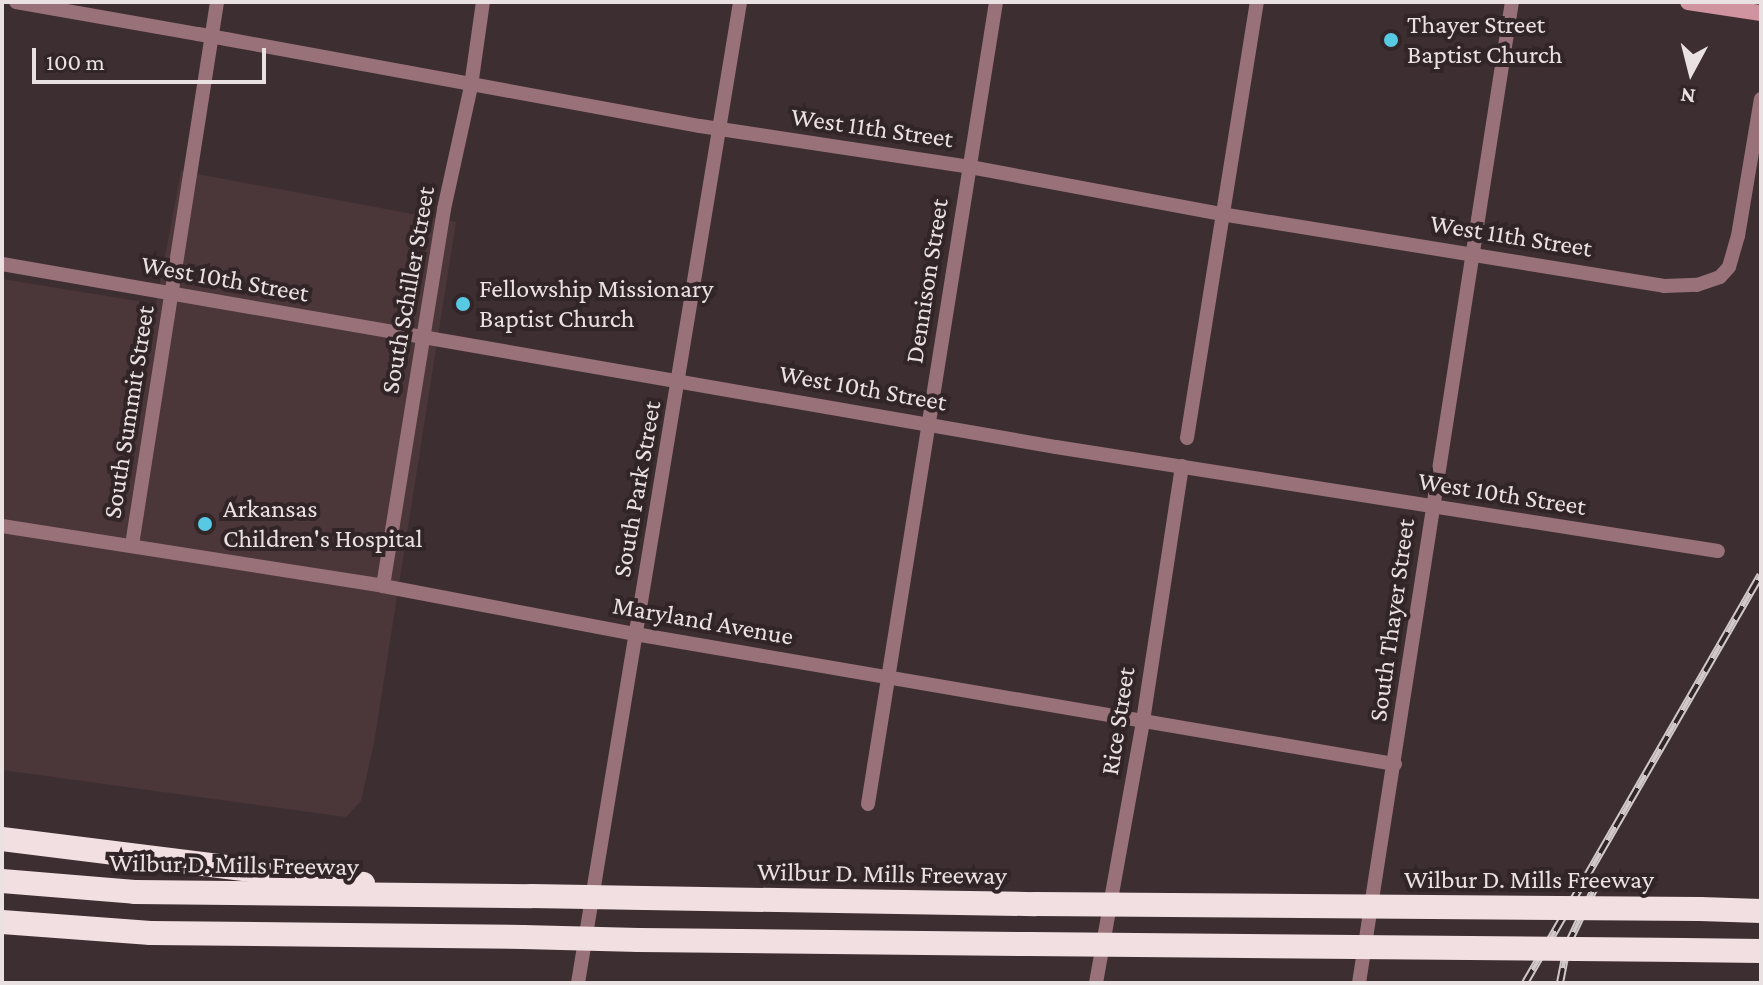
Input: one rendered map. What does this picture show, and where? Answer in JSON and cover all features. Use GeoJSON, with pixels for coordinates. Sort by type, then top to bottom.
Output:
{"type":"FeatureCollection","features":[{"type":"Feature","properties":{"kind":"highway"},"geometry":{"type":"LineString","coordinates":[[2,839],[300,874],[444,897]]}},
{"type":"Feature","properties":{"kind":"highway","name":"Wilbur D. Mills Freeway"},"geometry":{"type":"LineString","coordinates":[[2,881],[135,892],[444,897],[1575,908],[1701,902]]}},
{"type":"Feature","properties":{"kind":"highway"},"geometry":{"type":"LineString","coordinates":[[1701,902],[1761,894]]}},
{"type":"Feature","properties":{"kind":"highway"},"geometry":{"type":"LineString","coordinates":[[1701,902],[1761,911]]}},
{"type":"Feature","properties":{"kind":"highway"},"geometry":{"type":"LineString","coordinates":[[2,922],[103,931]]}},
{"type":"Feature","properties":{"kind":"highway"},"geometry":{"type":"LineString","coordinates":[[2,935],[103,931],[1754,952]]}},
{"type":"Feature","properties":{"kind":"street","name":"West 11th Street"},"geometry":{"type":"LineString","coordinates":[[16,2],[718,129],[970,167],[1221,214],[1472,252],[1664,286],[1697,285],[1720,277],[1729,267],[1738,236],[1761,99]]}},
{"type":"Feature","properties":{"kind":"street","name":"South Summit Street"},"geometry":{"type":"LineString","coordinates":[[132,545],[217,2]]}},
{"type":"Feature","properties":{"kind":"street","name":"South Schiller Street"},"geometry":{"type":"LineString","coordinates":[[383,586],[444,209],[471,86],[483,2]]}},
{"type":"Feature","properties":{"kind":"street","name":"South Park Street"},"geometry":{"type":"LineString","coordinates":[[578,983],[740,2]]}},
{"type":"Feature","properties":{"kind":"street","name":"Dennison Street"},"geometry":{"type":"LineString","coordinates":[[868,804],[996,2]]}},
{"type":"Feature","properties":{"kind":"street"},"geometry":{"type":"LineString","coordinates":[[1187,438],[1257,2]]}},
{"type":"Feature","properties":{"kind":"street","name":"South Thayer Street"},"geometry":{"type":"LineString","coordinates":[[1359,983],[1512,2]]}},
{"type":"Feature","properties":{"kind":"street"},"geometry":{"type":"LineString","coordinates":[[1688,2],[1761,13]]}},
{"type":"Feature","properties":{"kind":"street","name":"West 10th Street"},"geometry":{"type":"LineString","coordinates":[[2,264],[1182,466],[1718,551]]}},
{"type":"Feature","properties":{"kind":"street","name":"Rice Street"},"geometry":{"type":"LineString","coordinates":[[1101,982],[1182,466]]}},
{"type":"Feature","properties":{"kind":"street","name":"Maryland Avenue"},"geometry":{"type":"LineString","coordinates":[[2,526],[383,586],[635,634],[1395,764]]}},
{"type":"Feature","properties":{"kind":"shaded area","name":"Arkansas Children's Hospital"},"geometry":{"type":"Polygon","coordinates":[[[181,171],[456,222],[374,743],[361,801],[346,817],[2,770],[2,279],[156,304],[181,171]]]}},
{"type":"Feature","properties":{"kind":"railway"},"geometry":{"type":"LineString","coordinates":[[1525,983],[1761,575]]}},
{"type":"Feature","properties":{"kind":"railway"},"geometry":{"type":"LineString","coordinates":[[1560,983],[1567,946],[1599,879]]}},
{"type":"Feature","properties":{"kind":"place","name":"Thayer Street Baptist Church"},"geometry":{"type":"Point","coordinates":[1391,40]}},
{"type":"Feature","properties":{"kind":"place","name":"Fellowship Missionary Baptist Church"},"geometry":{"type":"Point","coordinates":[463,304]}},
{"type":"Feature","properties":{"kind":"place","name":"Arkansas Children's Hospital"},"geometry":{"type":"Point","coordinates":[205,524]}}]}
